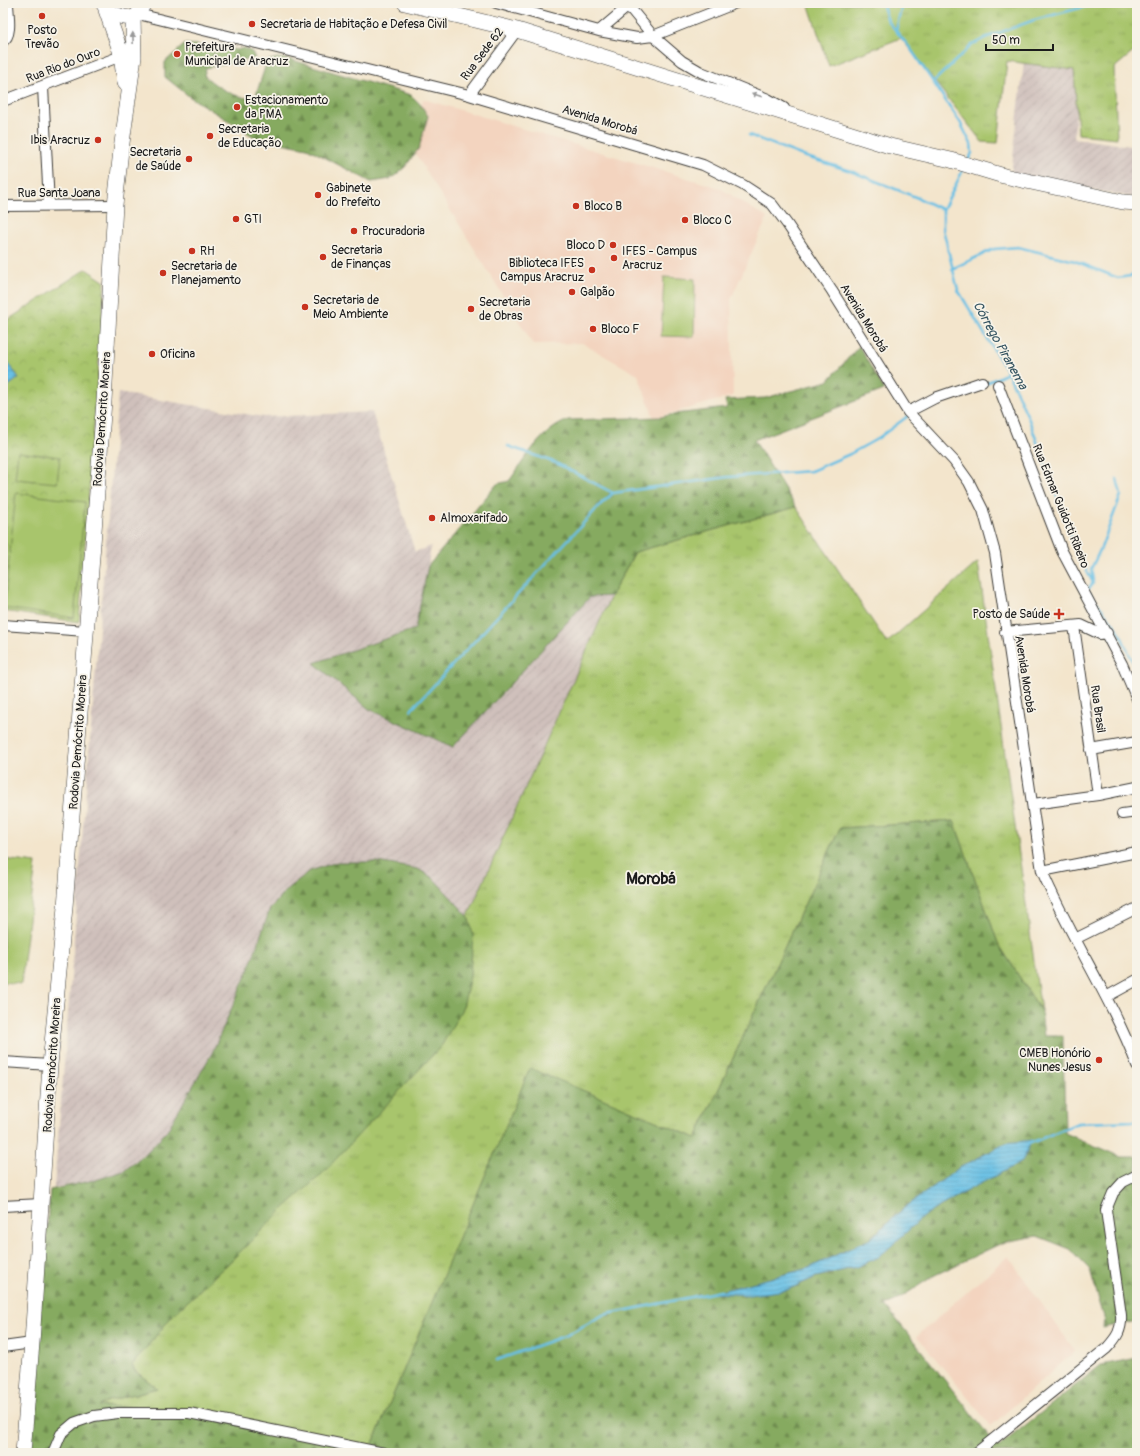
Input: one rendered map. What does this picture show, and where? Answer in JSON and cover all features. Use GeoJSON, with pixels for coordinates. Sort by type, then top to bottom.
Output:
{"type":"FeatureCollection","features":[{"type":"Feature","properties":{"kind":"street"},"geometry":{"type":"LineString","coordinates":[[3,41],[6,39],[9,31],[8,3]]}},
{"type":"Feature","properties":{"kind":"street"},"geometry":{"type":"LineString","coordinates":[[496,3],[599,31],[637,38],[653,36],[736,3]]}},
{"type":"Feature","properties":{"kind":"street"},"geometry":{"type":"LineString","coordinates":[[408,4],[517,30],[890,146],[951,160],[1004,176],[1132,202]]}},
{"type":"Feature","properties":{"kind":"street"},"geometry":{"type":"LineString","coordinates":[[599,31],[628,4],[653,36],[682,61],[701,72],[768,99],[783,107],[790,115]]}},
{"type":"Feature","properties":{"kind":"street"},"geometry":{"type":"LineString","coordinates":[[104,6],[116,15],[138,12]]}},
{"type":"Feature","properties":{"kind":"street","name":"Rodovia Demócrito Moreira"},"geometry":{"type":"LineString","coordinates":[[104,6],[128,57]]}},
{"type":"Feature","properties":{"kind":"street","name":"Rodovia Demócrito Moreira"},"geometry":{"type":"LineString","coordinates":[[23,1453],[32,1343],[50,1065],[65,907],[104,401],[115,206],[127,104],[128,57],[138,12]]}},
{"type":"Feature","properties":{"kind":"street","name":"Avenida Morobá"},"geometry":{"type":"LineString","coordinates":[[138,12],[469,95],[703,165],[742,185],[772,204],[832,291],[908,412],[954,461],[969,482],[984,510],[995,553],[1005,632],[1033,804],[1035,834],[1042,871],[1057,906],[1106,997],[1136,1058]]}},
{"type":"Feature","properties":{"kind":"street","name":"Rua Sede 62"},"geometry":{"type":"LineString","coordinates":[[469,95],[517,30]]}},
{"type":"Feature","properties":{"kind":"street","name":"Rua Rio do Ouro"},"geometry":{"type":"LineString","coordinates":[[3,101],[128,57]]}},
{"type":"Feature","properties":{"kind":"street"},"geometry":{"type":"LineString","coordinates":[[43,87],[49,205]]}},
{"type":"Feature","properties":{"kind":"street","name":"Rua Santa Joana"},"geometry":{"type":"LineString","coordinates":[[3,206],[115,206]]}},
{"type":"Feature","properties":{"kind":"street"},"geometry":{"type":"LineString","coordinates":[[908,412],[935,398],[982,382]]}},
{"type":"Feature","properties":{"kind":"street","name":"Rua Edmar Guidotti Ribeiro"},"geometry":{"type":"LineString","coordinates":[[998,385],[1062,550],[1086,597],[1107,633],[1137,699]]}},
{"type":"Feature","properties":{"kind":"street"},"geometry":{"type":"LineString","coordinates":[[3,625],[86,631]]}},
{"type":"Feature","properties":{"kind":"street","name":"Rua Brasil"},"geometry":{"type":"LineString","coordinates":[[1074,626],[1098,795]]}},
{"type":"Feature","properties":{"kind":"street"},"geometry":{"type":"LineString","coordinates":[[1005,632],[1081,626],[1100,634],[1107,633]]}},
{"type":"Feature","properties":{"kind":"street"},"geometry":{"type":"LineString","coordinates":[[1091,750],[1137,742]]}},
{"type":"Feature","properties":{"kind":"street"},"geometry":{"type":"LineString","coordinates":[[1033,804],[1098,795],[1137,787]]}},
{"type":"Feature","properties":{"kind":"street"},"geometry":{"type":"LineString","coordinates":[[1122,814],[1137,812]]}},
{"type":"Feature","properties":{"kind":"street"},"geometry":{"type":"LineString","coordinates":[[1042,871],[1137,852]]}},
{"type":"Feature","properties":{"kind":"street"},"geometry":{"type":"LineString","coordinates":[[1074,939],[1137,908]]}},
{"type":"Feature","properties":{"kind":"street"},"geometry":{"type":"LineString","coordinates":[[1106,997],[1137,980]]}},
{"type":"Feature","properties":{"kind":"street"},"geometry":{"type":"LineString","coordinates":[[3,1062],[50,1065]]}},
{"type":"Feature","properties":{"kind":"street"},"geometry":{"type":"LineString","coordinates":[[976,1453],[1107,1348],[1116,1338],[1122,1327],[1122,1315],[1106,1210],[1113,1192],[1123,1182],[1137,1175]]}},
{"type":"Feature","properties":{"kind":"street"},"geometry":{"type":"LineString","coordinates":[[3,1206],[41,1204]]}},
{"type":"Feature","properties":{"kind":"street"},"geometry":{"type":"LineString","coordinates":[[3,1347],[32,1343]]}},
{"type":"Feature","properties":{"kind":"street"},"geometry":{"type":"LineString","coordinates":[[53,1453],[61,1434],[74,1423],[94,1416],[118,1413],[189,1413],[384,1453]]}},
{"type":"Feature","properties":{"kind":"shaded area"},"geometry":{"type":"Polygon","coordinates":[[[1024,62],[1079,67],[1074,138],[1137,147],[1137,198],[1011,175],[1024,62]]]}},
{"type":"Feature","properties":{"kind":"shaded area","name":"IFES - Campus Aracruz"},"geometry":{"type":"Polygon","coordinates":[[[423,99],[720,188],[767,218],[731,299],[733,396],[654,418],[638,375],[582,343],[533,344],[415,153],[423,99]]]}},
{"type":"Feature","properties":{"kind":"shaded area"},"geometry":{"type":"Polygon","coordinates":[[[118,393],[264,417],[372,412],[415,552],[431,546],[415,629],[314,663],[453,747],[590,597],[611,596],[468,916],[433,879],[270,909],[248,971],[212,1053],[167,1131],[147,1152],[124,1171],[99,1179],[54,1188],[118,393]]]}},
{"type":"Feature","properties":{"kind":"shaded area"},"geometry":{"type":"Polygon","coordinates":[[[1008,1256],[1075,1351],[991,1426],[917,1336],[1008,1256]]]}},
{"type":"Feature","properties":{"kind":"green space"},"geometry":{"type":"Polygon","coordinates":[[[808,3],[1137,3],[1137,49],[1114,68],[1117,138],[1078,134],[1074,70],[1007,61],[998,143],[982,142],[901,38],[829,66],[808,3]]]}},
{"type":"Feature","properties":{"kind":"green space"},"geometry":{"type":"Polygon","coordinates":[[[185,44],[209,46],[217,45],[237,50],[244,48],[252,52],[255,58],[206,68],[204,75],[221,88],[242,97],[255,98],[267,61],[277,58],[292,60],[411,95],[421,105],[428,116],[419,148],[405,167],[391,179],[371,182],[307,148],[256,138],[190,97],[165,77],[165,62],[185,44]]]}},
{"type":"Feature","properties":{"kind":"green space"},"geometry":{"type":"Polygon","coordinates":[[[86,269],[105,282],[79,622],[3,611],[3,323],[86,269]]]}},
{"type":"Feature","properties":{"kind":"green space"},"geometry":{"type":"Polygon","coordinates":[[[664,277],[695,279],[694,337],[661,336],[664,277]]]}},
{"type":"Feature","properties":{"kind":"green space"},"geometry":{"type":"Polygon","coordinates":[[[859,346],[884,390],[754,440],[796,507],[635,552],[611,596],[590,597],[453,747],[369,709],[314,663],[415,629],[428,566],[497,484],[509,481],[541,438],[558,425],[568,420],[661,417],[727,408],[725,400],[765,398],[828,381],[859,346]]]}},
{"type":"Feature","properties":{"kind":"green space"},"geometry":{"type":"Polygon","coordinates":[[[18,452],[60,457],[57,483],[15,479],[18,452]]]}},
{"type":"Feature","properties":{"kind":"green space"},"geometry":{"type":"Polygon","coordinates":[[[16,493],[85,502],[74,618],[4,608],[16,493]]]}},
{"type":"Feature","properties":{"kind":"green space"},"geometry":{"type":"Polygon","coordinates":[[[796,507],[887,643],[978,562],[1041,1011],[998,943],[954,821],[840,828],[696,1138],[530,1069],[371,1448],[98,1406],[108,1401],[157,1388],[135,1371],[132,1365],[173,1315],[236,1256],[442,1045],[473,934],[468,916],[611,596],[635,552],[796,507]]]}},
{"type":"Feature","properties":{"kind":"green space"},"geometry":{"type":"Polygon","coordinates":[[[954,821],[998,943],[1041,1011],[1044,1036],[1063,1036],[1065,1133],[1121,1157],[1137,1157],[1137,1321],[1103,1328],[1104,1317],[1090,1270],[1070,1249],[1037,1236],[1004,1242],[935,1275],[895,1301],[885,1305],[998,1447],[1101,1365],[1137,1358],[1137,1453],[29,1453],[50,1190],[99,1179],[124,1171],[147,1152],[167,1131],[212,1053],[248,971],[270,909],[288,888],[310,871],[337,862],[377,862],[418,869],[433,878],[468,916],[473,934],[470,976],[463,1007],[442,1045],[322,1174],[285,1207],[236,1256],[173,1315],[132,1365],[135,1371],[157,1388],[108,1401],[99,1406],[190,1409],[371,1448],[530,1068],[696,1138],[840,828],[954,821]],[[1006,1143],[959,1168],[903,1209],[870,1239],[809,1268],[715,1293],[787,1290],[816,1277],[856,1267],[925,1215],[970,1189],[1006,1143]]]}},
{"type":"Feature","properties":{"kind":"green space"},"geometry":{"type":"Polygon","coordinates":[[[3,859],[36,863],[21,984],[3,982],[3,859]]]}},
{"type":"Feature","properties":{"kind":"water"},"geometry":{"type":"Polygon","coordinates":[[[7,362],[19,378],[3,390],[3,365],[7,362]]]}},
{"type":"Feature","properties":{"kind":"water"},"geometry":{"type":"Polygon","coordinates":[[[1032,1140],[1022,1162],[970,1189],[925,1215],[879,1257],[856,1267],[816,1277],[787,1290],[750,1295],[713,1293],[809,1268],[870,1239],[903,1209],[959,1168],[1006,1143],[1032,1140]]]}},
{"type":"Feature","properties":{"kind":"waterway","name":"Córrego Piranema"},"geometry":{"type":"LineString","coordinates":[[882,3],[888,21],[910,48],[960,122],[971,144],[972,153],[968,161]]}},
{"type":"Feature","properties":{"kind":"waterway","name":"Córrego Piranema"},"geometry":{"type":"LineString","coordinates":[[896,31],[902,3]]}},
{"type":"Feature","properties":{"kind":"waterway"},"geometry":{"type":"LineString","coordinates":[[933,82],[972,45],[985,38],[1034,20],[1099,3]]}},
{"type":"Feature","properties":{"kind":"waterway"},"geometry":{"type":"LineString","coordinates":[[749,135],[803,156],[848,170],[918,198],[943,210]]}},
{"type":"Feature","properties":{"kind":"waterway","name":"Córrego Piranema"},"geometry":{"type":"LineString","coordinates":[[964,168],[943,210],[943,229],[958,290],[1008,373],[1028,417],[1078,554],[1093,583]]}},
{"type":"Feature","properties":{"kind":"waterway"},"geometry":{"type":"LineString","coordinates":[[952,269],[994,249],[1018,247],[1075,261],[1118,278],[1137,275]]}},
{"type":"Feature","properties":{"kind":"waterway"},"geometry":{"type":"LineString","coordinates":[[984,384],[1008,373]]}},
{"type":"Feature","properties":{"kind":"waterway"},"geometry":{"type":"LineString","coordinates":[[411,710],[601,504],[613,493],[728,477],[811,471],[850,454],[877,439],[908,416]]}},
{"type":"Feature","properties":{"kind":"waterway"},"geometry":{"type":"LineString","coordinates":[[508,446],[556,463],[613,493]]}},
{"type":"Feature","properties":{"kind":"waterway"},"geometry":{"type":"LineString","coordinates":[[1093,580],[1091,569],[1101,548],[1121,495],[1117,479]]}},
{"type":"Feature","properties":{"kind":"waterway","name":"Córrego Piranema"},"geometry":{"type":"LineString","coordinates":[[1093,583],[1087,590],[1118,629],[1137,671]]}},
{"type":"Feature","properties":{"kind":"waterway"},"geometry":{"type":"LineString","coordinates":[[1026,1145],[1078,1123],[1137,1121]]}},
{"type":"Feature","properties":{"kind":"waterway"},"geometry":{"type":"LineString","coordinates":[[497,1360],[567,1335],[603,1315],[721,1291]]}},
{"type":"Feature","properties":{"kind":"place","name":"Posto Trevão"},"geometry":{"type":"Point","coordinates":[42,16]}},
{"type":"Feature","properties":{"kind":"place","name":"Secretaria de Habitação e Defesa Civil"},"geometry":{"type":"Point","coordinates":[252,24]}},
{"type":"Feature","properties":{"kind":"place","name":"Prefeitura Municipal de Aracruz"},"geometry":{"type":"Point","coordinates":[177,54]}},
{"type":"Feature","properties":{"kind":"place","name":"Estacionamento da PMA"},"geometry":{"type":"Point","coordinates":[237,107]}},
{"type":"Feature","properties":{"kind":"place","name":"Secretaria de Educação"},"geometry":{"type":"Point","coordinates":[210,136]}},
{"type":"Feature","properties":{"kind":"place","name":"Ibis Aracruz"},"geometry":{"type":"Point","coordinates":[98,140]}},
{"type":"Feature","properties":{"kind":"place","name":"Secretaria de Saúde"},"geometry":{"type":"Point","coordinates":[189,159]}},
{"type":"Feature","properties":{"kind":"place","name":"Gabinete do Prefeito"},"geometry":{"type":"Point","coordinates":[318,195]}},
{"type":"Feature","properties":{"kind":"place","name":"Bloco B"},"geometry":{"type":"Point","coordinates":[576,206]}},
{"type":"Feature","properties":{"kind":"place","name":"GTI"},"geometry":{"type":"Point","coordinates":[236,219]}},
{"type":"Feature","properties":{"kind":"place","name":"Bloco C"},"geometry":{"type":"Point","coordinates":[685,220]}},
{"type":"Feature","properties":{"kind":"place","name":"Procuradoria"},"geometry":{"type":"Point","coordinates":[354,231]}},
{"type":"Feature","properties":{"kind":"place","name":"Bloco D"},"geometry":{"type":"Point","coordinates":[613,245]}},
{"type":"Feature","properties":{"kind":"place","name":"RH"},"geometry":{"type":"Point","coordinates":[192,251]}},
{"type":"Feature","properties":{"kind":"place","name":"Secretaria de Finanças"},"geometry":{"type":"Point","coordinates":[323,257]}},
{"type":"Feature","properties":{"kind":"place","name":"IFES - Campus Aracruz"},"geometry":{"type":"Point","coordinates":[614,258]}},
{"type":"Feature","properties":{"kind":"place","name":"Biblioteca IFES Campus Aracruz"},"geometry":{"type":"Point","coordinates":[592,270]}},
{"type":"Feature","properties":{"kind":"place","name":"Secretaria de Planejamento"},"geometry":{"type":"Point","coordinates":[163,273]}},
{"type":"Feature","properties":{"kind":"place","name":"Galpão"},"geometry":{"type":"Point","coordinates":[572,292]}},
{"type":"Feature","properties":{"kind":"place","name":"Secretaria de Meio Ambiente"},"geometry":{"type":"Point","coordinates":[305,307]}},
{"type":"Feature","properties":{"kind":"place","name":"Secretaria de Obras"},"geometry":{"type":"Point","coordinates":[471,309]}},
{"type":"Feature","properties":{"kind":"place","name":"Bloco F"},"geometry":{"type":"Point","coordinates":[593,329]}},
{"type":"Feature","properties":{"kind":"place","name":"Oficina"},"geometry":{"type":"Point","coordinates":[152,354]}},
{"type":"Feature","properties":{"kind":"place","name":"Almoxarifado"},"geometry":{"type":"Point","coordinates":[432,518]}},
{"type":"Feature","properties":{"kind":"place","name":"Posto de Saúde"},"geometry":{"type":"Point","coordinates":[1059,614]}},
{"type":"Feature","properties":{"kind":"place","name":"CMEB Honório Nunes Jesus"},"geometry":{"type":"Point","coordinates":[1099,1060]}},
{"type":"Feature","properties":{"kind":"district","name":"Morobá"},"geometry":{"type":"Point","coordinates":[651,878]}}]}
